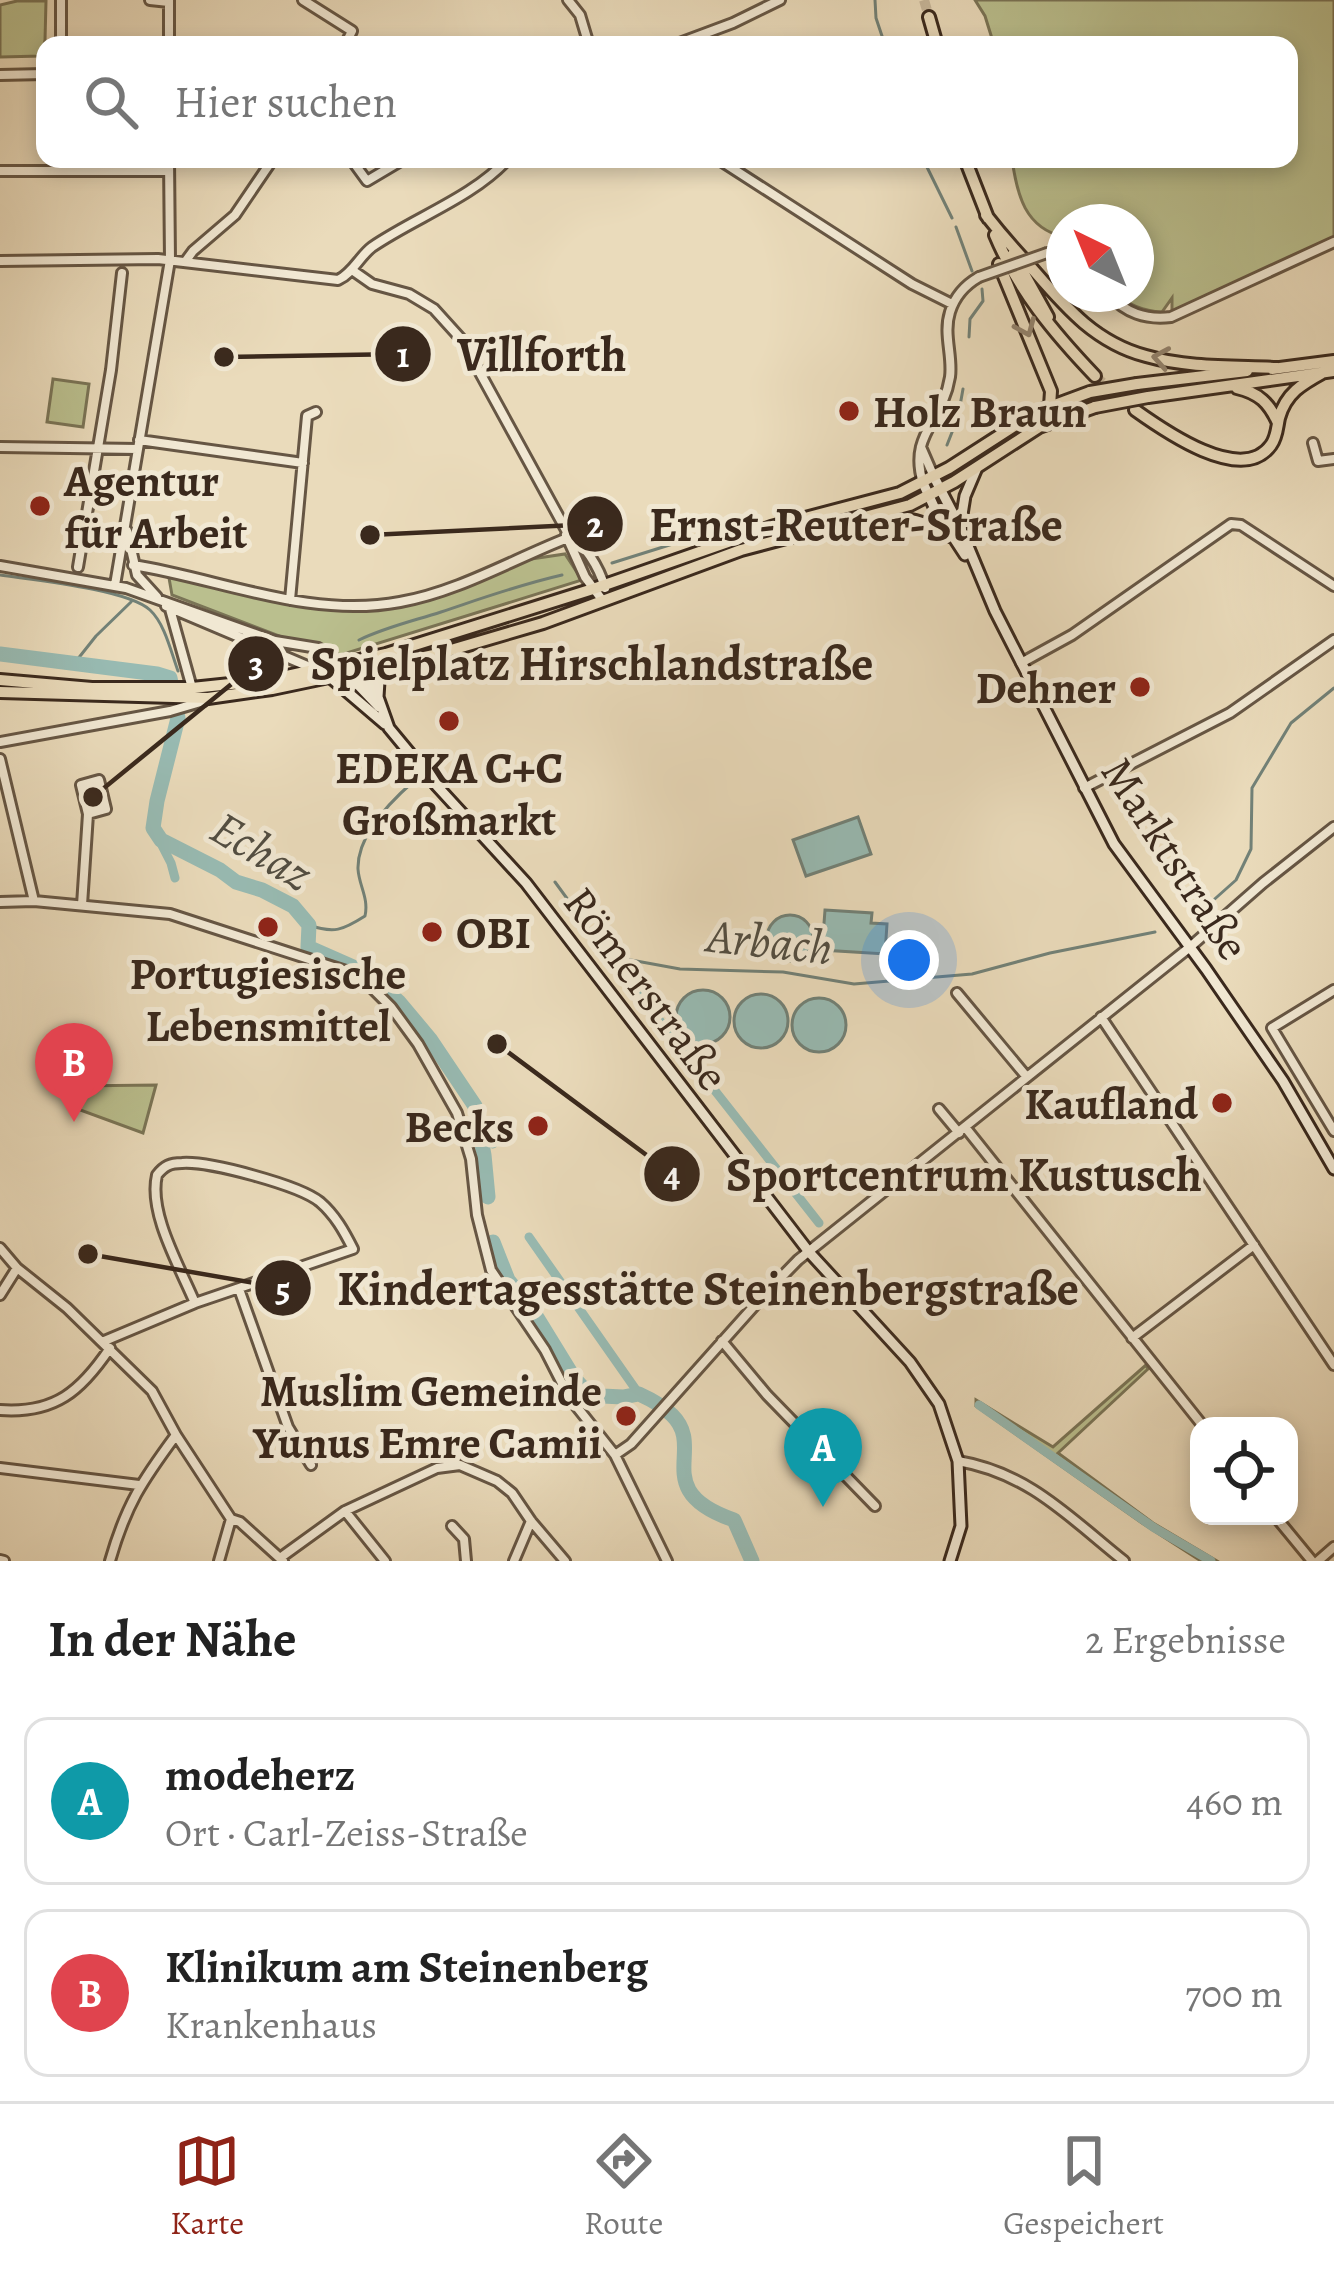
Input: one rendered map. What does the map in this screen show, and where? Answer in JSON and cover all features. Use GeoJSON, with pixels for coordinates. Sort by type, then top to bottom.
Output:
{"type":"FeatureCollection","features":[{"type":"Feature","properties":{"kind":"main road"},"geometry":{"type":"LineString","coordinates":[[929,16],[935,36]]}},
{"type":"Feature","properties":{"kind":"main road"},"geometry":{"type":"LineString","coordinates":[[968,168],[1020,286],[1095,376]]}},
{"type":"Feature","properties":{"kind":"main road"},"geometry":{"type":"LineString","coordinates":[[986,215],[1074,316],[1108,341],[1165,360],[1277,368]]}},
{"type":"Feature","properties":{"kind":"main road"},"geometry":{"type":"LineString","coordinates":[[986,215],[996,255],[1052,391],[1051,406]]}},
{"type":"Feature","properties":{"kind":"main road"},"geometry":{"type":"LineString","coordinates":[[1006,241],[1058,334]]}},
{"type":"Feature","properties":{"kind":"main road"},"geometry":{"type":"LineString","coordinates":[[187,695],[208,698],[308,681],[771,526],[874,501],[929,480],[1051,406],[1090,392],[1334,361]]}},
{"type":"Feature","properties":{"kind":"main road"},"geometry":{"type":"LineString","coordinates":[[0,692],[169,700],[256,682],[389,666],[468,646],[741,550],[877,516],[934,493],[1039,427],[1095,407],[1329,371]]}},
{"type":"Feature","properties":{"kind":"main road"},"geometry":{"type":"LineString","coordinates":[[1135,410],[1200,449],[1240,460],[1262,454],[1270,446],[1293,391],[1329,371]]}},
{"type":"Feature","properties":{"kind":"main road"},"geometry":{"type":"LineString","coordinates":[[1231,386],[1259,396],[1278,423]]}},
{"type":"Feature","properties":{"kind":"main road"},"geometry":{"type":"LineString","coordinates":[[960,527],[964,496],[977,468]]}},
{"type":"Feature","properties":{"kind":"main road"},"geometry":{"type":"LineString","coordinates":[[929,480],[934,493]]}},
{"type":"Feature","properties":{"kind":"main road","name":"Marktstraße"},"geometry":{"type":"LineString","coordinates":[[934,493],[960,527],[1021,663],[1114,844],[1282,1081],[1334,1169]]}},
{"type":"Feature","properties":{"kind":"main road","name":"Marktstraße"},"geometry":{"type":"LineString","coordinates":[[934,493],[978,574]]}},
{"type":"Feature","properties":{"kind":"main road"},"geometry":{"type":"LineString","coordinates":[[877,516],[928,523],[958,542]]}},
{"type":"Feature","properties":{"kind":"main road"},"geometry":{"type":"LineString","coordinates":[[378,697],[379,681],[389,666]]}},
{"type":"Feature","properties":{"kind":"main road"},"geometry":{"type":"LineString","coordinates":[[332,671],[346,692],[389,728]]}},
{"type":"Feature","properties":{"kind":"main road","name":"Römerstraße"},"geometry":{"type":"LineString","coordinates":[[332,671],[359,686],[382,710]]}},
{"type":"Feature","properties":{"kind":"main road","name":"Römerstraße"},"geometry":{"type":"LineString","coordinates":[[359,672],[378,697],[389,728],[526,883],[809,1252],[910,1362],[939,1404],[958,1461],[961,1526],[950,1561]]}},
{"type":"Feature","properties":{"kind":"main road"},"geometry":{"type":"LineString","coordinates":[[0,680],[169,700]]}},
{"type":"Feature","properties":{"kind":"main road"},"geometry":{"type":"LineString","coordinates":[[308,681],[346,692]]}},
{"type":"Feature","properties":{"kind":"street"},"geometry":{"type":"LineString","coordinates":[[61,0],[61,36]]}},
{"type":"Feature","properties":{"kind":"street"},"geometry":{"type":"LineString","coordinates":[[150,0],[169,1],[169,36]]}},
{"type":"Feature","properties":{"kind":"street"},"geometry":{"type":"LineString","coordinates":[[303,0],[352,31],[350,36]]}},
{"type":"Feature","properties":{"kind":"street"},"geometry":{"type":"LineString","coordinates":[[568,0],[580,15],[586,36]]}},
{"type":"Feature","properties":{"kind":"street"},"geometry":{"type":"LineString","coordinates":[[697,36],[780,0]]}},
{"type":"Feature","properties":{"kind":"street"},"geometry":{"type":"LineString","coordinates":[[0,75],[36,74]]}},
{"type":"Feature","properties":{"kind":"street"},"geometry":{"type":"LineString","coordinates":[[185,262],[236,215],[267,168]]}},
{"type":"Feature","properties":{"kind":"street"},"geometry":{"type":"LineString","coordinates":[[357,168],[365,181],[388,168]]}},
{"type":"Feature","properties":{"kind":"street"},"geometry":{"type":"LineString","coordinates":[[0,261],[170,260],[344,278],[368,250],[476,186],[497,168]]}},
{"type":"Feature","properties":{"kind":"street"},"geometry":{"type":"LineString","coordinates":[[732,168],[912,284],[952,304]]}},
{"type":"Feature","properties":{"kind":"street"},"geometry":{"type":"LineString","coordinates":[[0,171],[169,171],[170,260],[115,585]]}},
{"type":"Feature","properties":{"kind":"street"},"geometry":{"type":"LineString","coordinates":[[1130,312],[1157,319],[1171,317],[1334,242]]}},
{"type":"Feature","properties":{"kind":"street"},"geometry":{"type":"LineString","coordinates":[[929,480],[921,445],[943,405],[950,374],[947,326],[952,304],[966,285],[980,277],[1046,253]]}},
{"type":"Feature","properties":{"kind":"street"},"geometry":{"type":"LineString","coordinates":[[147,261],[166,282]]}},
{"type":"Feature","properties":{"kind":"street"},"geometry":{"type":"LineString","coordinates":[[352,270],[372,284],[409,294],[434,309],[462,340],[603,601]]}},
{"type":"Feature","properties":{"kind":"street"},"geometry":{"type":"LineString","coordinates":[[78,567],[122,273]]}},
{"type":"Feature","properties":{"kind":"street"},"geometry":{"type":"LineString","coordinates":[[290,600],[307,416],[316,412]]}},
{"type":"Feature","properties":{"kind":"street"},"geometry":{"type":"LineString","coordinates":[[1313,443],[1318,460],[1334,459]]}},
{"type":"Feature","properties":{"kind":"street"},"geometry":{"type":"LineString","coordinates":[[0,448],[139,445],[303,463]]}},
{"type":"Feature","properties":{"kind":"street"},"geometry":{"type":"LineString","coordinates":[[1021,663],[1072,635],[1231,524],[1241,525],[1334,586]]}},
{"type":"Feature","properties":{"kind":"street"},"geometry":{"type":"LineString","coordinates":[[126,526],[137,575],[158,598]]}},
{"type":"Feature","properties":{"kind":"street"},"geometry":{"type":"LineString","coordinates":[[134,565],[290,600],[348,607],[410,600],[442,590],[566,534]]}},
{"type":"Feature","properties":{"kind":"street"},"geometry":{"type":"LineString","coordinates":[[0,566],[127,588],[275,641],[318,648],[332,671]]}},
{"type":"Feature","properties":{"kind":"street"},"geometry":{"type":"LineString","coordinates":[[127,588],[186,616],[332,671]]}},
{"type":"Feature","properties":{"kind":"street"},"geometry":{"type":"LineString","coordinates":[[169,607],[187,695]]}},
{"type":"Feature","properties":{"kind":"street"},"geometry":{"type":"LineString","coordinates":[[175,624],[186,616]]}},
{"type":"Feature","properties":{"kind":"street"},"geometry":{"type":"LineString","coordinates":[[1084,788],[1230,712],[1334,640]]}},
{"type":"Feature","properties":{"kind":"street"},"geometry":{"type":"LineString","coordinates":[[0,742],[169,700]]}},
{"type":"Feature","properties":{"kind":"street"},"geometry":{"type":"LineString","coordinates":[[0,759],[34,902]]}},
{"type":"Feature","properties":{"kind":"street"},"geometry":{"type":"LineString","coordinates":[[82,905],[88,814],[81,785],[99,780],[106,809],[88,814]]}},
{"type":"Feature","properties":{"kind":"street"},"geometry":{"type":"LineString","coordinates":[[615,1455],[631,1444],[764,1295],[809,1252],[1334,827]]}},
{"type":"Feature","properties":{"kind":"street"},"geometry":{"type":"LineString","coordinates":[[0,902],[170,914],[349,972],[370,986],[418,1044],[457,1113],[472,1159],[480,1231],[491,1270],[545,1350],[569,1397],[615,1455],[667,1561]]}},
{"type":"Feature","properties":{"kind":"street"},"geometry":{"type":"LineString","coordinates":[[1334,990],[1271,1028],[1334,1131]]}},
{"type":"Feature","properties":{"kind":"street"},"geometry":{"type":"LineString","coordinates":[[956,993],[1026,1076]]}},
{"type":"Feature","properties":{"kind":"street"},"geometry":{"type":"LineString","coordinates":[[1101,1017],[1334,1365]]}},
{"type":"Feature","properties":{"kind":"street"},"geometry":{"type":"LineString","coordinates":[[939,1108],[962,1130],[1196,1417]]}},
{"type":"Feature","properties":{"kind":"street"},"geometry":{"type":"LineString","coordinates":[[0,1409],[28,1410],[54,1403],[91,1375],[106,1345],[194,1303],[353,1249],[341,1225],[302,1191],[213,1166],[186,1162],[164,1167],[154,1186],[161,1222],[194,1303]]}},
{"type":"Feature","properties":{"kind":"street"},"geometry":{"type":"LineString","coordinates":[[1132,1338],[1254,1244]]}},
{"type":"Feature","properties":{"kind":"street"},"geometry":{"type":"LineString","coordinates":[[0,1248],[152,1391],[231,1519],[281,1559],[345,1511],[437,1468],[460,1466],[497,1481],[512,1493],[565,1561]]}},
{"type":"Feature","properties":{"kind":"street"},"geometry":{"type":"LineString","coordinates":[[0,1295],[17,1268]]}},
{"type":"Feature","properties":{"kind":"street"},"geometry":{"type":"LineString","coordinates":[[239,1289],[287,1427],[311,1465]]}},
{"type":"Feature","properties":{"kind":"street"},"geometry":{"type":"LineString","coordinates":[[722,1341],[767,1395],[875,1506]]}},
{"type":"Feature","properties":{"kind":"street"},"geometry":{"type":"LineString","coordinates":[[110,1561],[139,1485],[176,1435]]}},
{"type":"Feature","properties":{"kind":"street"},"geometry":{"type":"LineString","coordinates":[[958,1461],[1005,1473],[1045,1495],[1118,1559]]}},
{"type":"Feature","properties":{"kind":"street"},"geometry":{"type":"LineString","coordinates":[[0,1468],[139,1485]]}},
{"type":"Feature","properties":{"kind":"street"},"geometry":{"type":"LineString","coordinates":[[345,1511],[386,1561]]}},
{"type":"Feature","properties":{"kind":"street"},"geometry":{"type":"LineString","coordinates":[[219,1561],[231,1519]]}},
{"type":"Feature","properties":{"kind":"street"},"geometry":{"type":"LineString","coordinates":[[514,1561],[531,1521]]}},
{"type":"Feature","properties":{"kind":"street"},"geometry":{"type":"LineString","coordinates":[[1283,1525],[1315,1561],[1334,1547]]}},
{"type":"Feature","properties":{"kind":"street"},"geometry":{"type":"LineString","coordinates":[[452,1526],[464,1539],[466,1561]]}},
{"type":"Feature","properties":{"kind":"green space"},"geometry":{"type":"Polygon","coordinates":[[[975,0],[1334,0],[1334,241],[1172,315],[1172,298],[1162,312],[1154,311],[1154,204],[1046,204],[1046,230],[1025,208],[1014,168],[1298,168],[1298,36],[991,36],[975,0]]]}},
{"type":"Feature","properties":{"kind":"green space"},"geometry":{"type":"Polygon","coordinates":[[[46,1],[45,36],[36,36],[36,56],[0,57],[0,5],[46,1]]]}},
{"type":"Feature","properties":{"kind":"green space"},"geometry":{"type":"Polygon","coordinates":[[[53,379],[89,384],[83,427],[47,422],[53,379]]]}},
{"type":"Feature","properties":{"kind":"green space"},"geometry":{"type":"Polygon","coordinates":[[[565,554],[582,580],[334,657],[172,595],[169,578],[177,575],[290,604],[350,610],[398,605],[505,563],[565,554]]]}},
{"type":"Feature","properties":{"kind":"green space"},"geometry":{"type":"Polygon","coordinates":[[[156,1085],[143,1133],[72,1107],[73,1086],[156,1085]]]}},
{"type":"Feature","properties":{"kind":"green space"},"geometry":{"type":"Polygon","coordinates":[[[1146,1365],[1148,1369],[1058,1453],[1153,1523],[1217,1561],[1201,1561],[976,1406],[976,1400],[1053,1447],[1146,1365]]]}},
{"type":"Feature","properties":{"kind":"water"},"geometry":{"type":"Polygon","coordinates":[[[858,817],[871,854],[806,876],[793,840],[858,817]]]}},
{"type":"Feature","properties":{"kind":"water"},"geometry":{"type":"Polygon","coordinates":[[[825,910],[872,913],[871,923],[887,924],[885,954],[822,950],[825,910]]]}},
{"type":"Feature","properties":{"kind":"water"},"geometry":{"type":"Polygon","coordinates":[[[790,915],[806,922],[813,938],[806,954],[790,961],[774,954],[767,938],[774,922],[790,915]]]}},
{"type":"Feature","properties":{"kind":"water"},"geometry":{"type":"Polygon","coordinates":[[[703,990],[722,998],[730,1017],[722,1036],[703,1044],[684,1036],[676,1017],[684,998],[703,990]]]}},
{"type":"Feature","properties":{"kind":"water"},"geometry":{"type":"Polygon","coordinates":[[[761,994],[780,1002],[788,1021],[780,1040],[761,1048],[742,1040],[734,1021],[742,1002],[761,994]]]}},
{"type":"Feature","properties":{"kind":"water"},"geometry":{"type":"Polygon","coordinates":[[[819,998],[838,1006],[846,1025],[838,1044],[819,1052],[800,1044],[792,1025],[800,1006],[819,998]]]}},
{"type":"Feature","properties":{"kind":"waterway"},"geometry":{"type":"LineString","coordinates":[[875,0],[882,36]]}},
{"type":"Feature","properties":{"kind":"waterway"},"geometry":{"type":"LineString","coordinates":[[927,168],[952,218]]}},
{"type":"Feature","properties":{"kind":"waterway"},"geometry":{"type":"LineString","coordinates":[[956,227],[972,271]]}},
{"type":"Feature","properties":{"kind":"waterway"},"geometry":{"type":"LineString","coordinates":[[969,337],[970,319],[983,301],[982,289]]}},
{"type":"Feature","properties":{"kind":"waterway"},"geometry":{"type":"LineString","coordinates":[[947,445],[963,389]]}},
{"type":"Feature","properties":{"kind":"waterway"},"geometry":{"type":"LineString","coordinates":[[612,563],[746,521]]}},
{"type":"Feature","properties":{"kind":"waterway"},"geometry":{"type":"LineString","coordinates":[[0,575],[79,586],[138,603],[160,623],[178,671]]}},
{"type":"Feature","properties":{"kind":"waterway"},"geometry":{"type":"LineString","coordinates":[[359,640],[562,575]]}},
{"type":"Feature","properties":{"kind":"waterway"},"geometry":{"type":"LineString","coordinates":[[73,665],[131,602]]}},
{"type":"Feature","properties":{"kind":"waterway","name":"Echaz"},"geometry":{"type":"LineString","coordinates":[[0,654],[170,678],[178,718],[153,828],[161,840],[236,882],[293,906],[309,925],[308,947],[367,973],[399,1002],[475,1106],[488,1197]]}},
{"type":"Feature","properties":{"kind":"waterway","name":"Arbach"},"geometry":{"type":"LineString","coordinates":[[1199,913],[1236,880],[1251,849],[1252,788],[1291,723],[1334,688]]}},
{"type":"Feature","properties":{"kind":"waterway","name":"Arbach"},"geometry":{"type":"LineString","coordinates":[[309,925],[338,929],[365,916],[358,869],[363,844],[386,809],[414,781]]}},
{"type":"Feature","properties":{"kind":"waterway"},"geometry":{"type":"LineString","coordinates":[[153,828],[175,878]]}},
{"type":"Feature","properties":{"kind":"waterway","name":"Arbach"},"geometry":{"type":"LineString","coordinates":[[555,882],[609,956],[680,969],[783,972],[854,984],[972,974],[1155,932]]}},
{"type":"Feature","properties":{"kind":"waterway"},"geometry":{"type":"LineString","coordinates":[[609,956],[819,1223]]}},
{"type":"Feature","properties":{"kind":"waterway"},"geometry":{"type":"LineString","coordinates":[[475,1106],[493,1144]]}},
{"type":"Feature","properties":{"kind":"waterway"},"geometry":{"type":"LineString","coordinates":[[529,1237],[639,1394]]}},
{"type":"Feature","properties":{"kind":"waterway","name":"Echaz"},"geometry":{"type":"LineString","coordinates":[[493,1242],[508,1280],[587,1392],[623,1397],[639,1394],[672,1415],[681,1428],[686,1483],[693,1496],[734,1520],[752,1561]]}},
{"type":"Feature","properties":{"kind":"waterway"},"geometry":{"type":"LineString","coordinates":[[979,1405],[1153,1527],[1211,1561]]}},
{"type":"Feature","properties":{"kind":"tunnel"},"geometry":{"type":"LineString","coordinates":[[924,0],[929,17]]}},
{"type":"Feature","properties":{"kind":"tunnel"},"geometry":{"type":"LineString","coordinates":[[1095,376],[1128,405]]}},
{"type":"Feature","properties":{"kind":"place","name":"Villforth"},"geometry":{"type":"Point","coordinates":[224,357]}},
{"type":"Feature","properties":{"kind":"place","name":"Holz Braun"},"geometry":{"type":"Point","coordinates":[849,411]}},
{"type":"Feature","properties":{"kind":"place","name":"Agentur für Arbeit"},"geometry":{"type":"Point","coordinates":[40,506]}},
{"type":"Feature","properties":{"kind":"place","name":"Ernst-Reuter-Straße"},"geometry":{"type":"Point","coordinates":[370,535]}},
{"type":"Feature","properties":{"kind":"place","name":"Dehner"},"geometry":{"type":"Point","coordinates":[1140,687]}},
{"type":"Feature","properties":{"kind":"place","name":"EDEKA C+C Großmarkt"},"geometry":{"type":"Point","coordinates":[449,721]}},
{"type":"Feature","properties":{"kind":"place","name":"Spielplatz Hirschlandstraße"},"geometry":{"type":"Point","coordinates":[93,797]}},
{"type":"Feature","properties":{"kind":"place","name":"Portugiesische Lebensmittel"},"geometry":{"type":"Point","coordinates":[268,927]}},
{"type":"Feature","properties":{"kind":"place","name":"OBI"},"geometry":{"type":"Point","coordinates":[432,932]}},
{"type":"Feature","properties":{"kind":"place","name":"Sportcentrum Kustusch"},"geometry":{"type":"Point","coordinates":[497,1044]}},
{"type":"Feature","properties":{"kind":"place","name":"Kaufland"},"geometry":{"type":"Point","coordinates":[1222,1103]}},
{"type":"Feature","properties":{"kind":"place","name":"Klinikum am Steinenberg"},"geometry":{"type":"Point","coordinates":[74,1122]}},
{"type":"Feature","properties":{"kind":"place","name":"Becks"},"geometry":{"type":"Point","coordinates":[538,1126]}},
{"type":"Feature","properties":{"kind":"place","name":"Kindertagesstätte Steinenbergstraße"},"geometry":{"type":"Point","coordinates":[88,1254]}},
{"type":"Feature","properties":{"kind":"place","name":"Muslim Gemeinde Yunus Emre Camii"},"geometry":{"type":"Point","coordinates":[626,1416]}},
{"type":"Feature","properties":{"kind":"place","name":"modeherz"},"geometry":{"type":"Point","coordinates":[823,1507]}}]}
